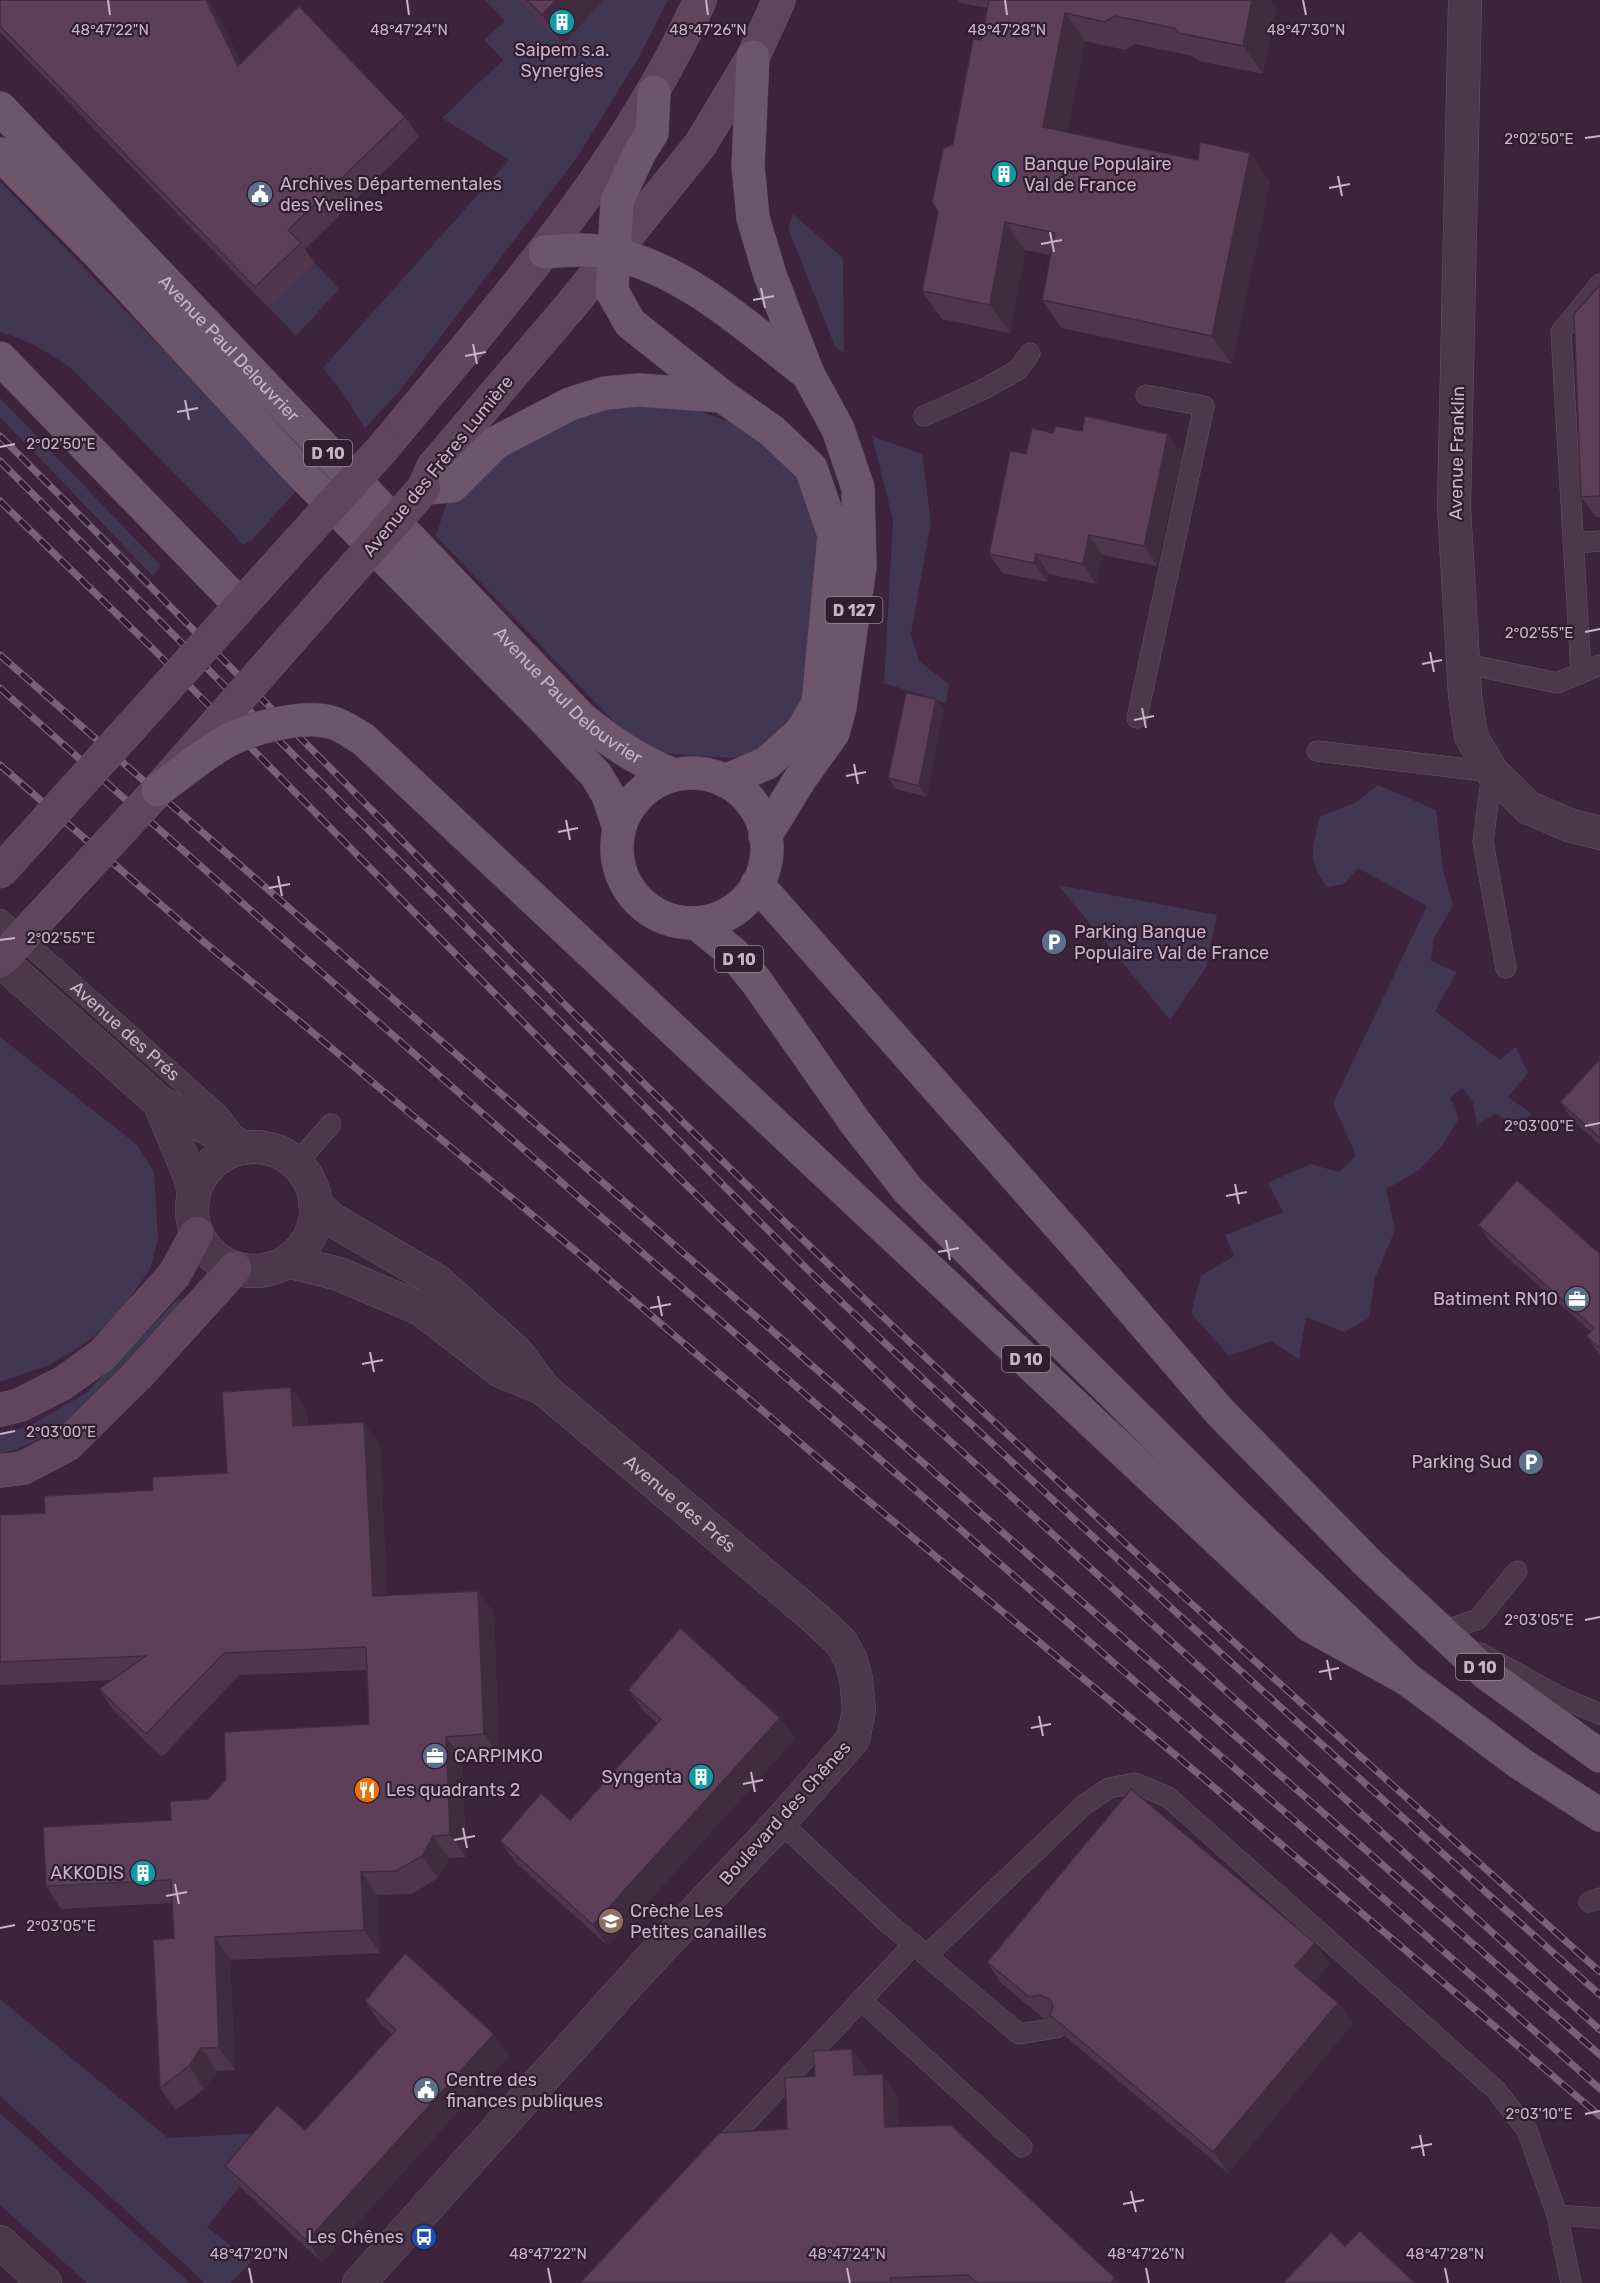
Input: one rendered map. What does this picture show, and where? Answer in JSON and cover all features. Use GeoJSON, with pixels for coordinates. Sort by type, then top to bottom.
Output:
{"type":"FeatureCollection","features":[{"type":"Feature","properties":{"kind":"main road"},"geometry":{"type":"LineString","coordinates":[[0,872],[384,447],[545,252],[582,202],[654,92],[700,0]]}},
{"type":"Feature","properties":{"kind":"main road","name":"Avenue des Frères Lumière"},"geometry":{"type":"LineString","coordinates":[[753,57],[764,0]]}},
{"type":"Feature","properties":{"kind":"main road","name":"Avenue des Frères Lumière"},"geometry":{"type":"LineString","coordinates":[[0,960],[158,790],[424,488],[433,467],[614,254],[700,145],[753,57],[778,0]]}},
{"type":"Feature","properties":{"kind":"main road","name":"D 127"},"geometry":{"type":"LineString","coordinates":[[753,57],[748,166],[753,218],[770,275],[808,374],[838,429],[858,488],[860,567],[840,707],[833,733],[800,779],[765,836]]}},
{"type":"Feature","properties":{"kind":"main road"},"geometry":{"type":"LineString","coordinates":[[654,92],[652,133],[640,152],[617,201],[612,291],[630,323],[722,396],[772,431],[811,468],[834,535],[818,704],[801,732],[767,763],[725,781]]}},
{"type":"Feature","properties":{"kind":"main road","name":"Avenue Paul Delouvrier"},"geometry":{"type":"LineString","coordinates":[[0,108],[581,718],[614,745],[639,760],[673,775]]}},
{"type":"Feature","properties":{"kind":"main road","name":"Avenue Paul Delouvrier"},"geometry":{"type":"LineString","coordinates":[[0,154],[99,254],[292,464],[590,767],[608,795],[619,828]]}},
{"type":"Feature","properties":{"kind":"main road","name":"D 127"},"geometry":{"type":"LineString","coordinates":[[545,252],[579,249],[614,254],[661,270],[713,300],[808,374]]}},
{"type":"Feature","properties":{"kind":"main road"},"geometry":{"type":"LineString","coordinates":[[0,358],[240,605]]}},
{"type":"Feature","properties":{"kind":"main road"},"geometry":{"type":"LineString","coordinates":[[424,488],[452,486],[495,443],[570,404],[605,393],[639,390],[722,396]]}},
{"type":"Feature","properties":{"kind":"main road","name":"D 10"},"geometry":{"type":"LineString","coordinates":[[158,790],[230,740],[254,731],[291,722],[318,720],[342,726],[363,739],[1309,1625],[1407,1679]]}},
{"type":"Feature","properties":{"kind":"main road"},"geometry":{"type":"LineString","coordinates":[[690,773],[708,775],[725,781],[744,794],[758,813],[765,836],[766,853],[764,869],[757,884],[746,900],[732,912],[714,920],[696,923],[673,921],[651,911],[633,896],[621,875],[617,851],[619,828],[627,810],[639,795],[655,783],[673,775],[690,773]]}},
{"type":"Feature","properties":{"kind":"main road","name":"D 10"},"geometry":{"type":"LineString","coordinates":[[757,884],[1087,1257],[1220,1412],[1371,1565],[1487,1674],[1600,1756]]}},
{"type":"Feature","properties":{"kind":"main road","name":"D 10"},"geometry":{"type":"LineString","coordinates":[[696,923],[733,953],[756,981],[855,1122],[908,1190],[1233,1512],[1407,1679],[1521,1764],[1600,1815]]}},
{"type":"Feature","properties":{"kind":"main road"},"geometry":{"type":"LineString","coordinates":[[0,1410],[20,1405],[63,1383],[102,1355],[174,1275],[197,1233]]}},
{"type":"Feature","properties":{"kind":"main road"},"geometry":{"type":"LineString","coordinates":[[0,1472],[23,1468],[67,1445],[137,1376],[235,1268]]}},
{"type":"Feature","properties":{"kind":"street","name":"Avenue Franklin"},"geometry":{"type":"LineString","coordinates":[[1465,0],[1454,507],[1465,695],[1472,736],[1492,772],[1529,808],[1569,825],[1600,833]]}},
{"type":"Feature","properties":{"kind":"street","name":"Avenue des Prés"},"geometry":{"type":"LineString","coordinates":[[0,960],[159,1102],[244,1148]]}},
{"type":"Feature","properties":{"kind":"street","name":"Avenue des Prés"},"geometry":{"type":"LineString","coordinates":[[159,1102],[189,1174],[194,1193]]}},
{"type":"Feature","properties":{"kind":"street","name":"Avenue des Prés"},"geometry":{"type":"LineString","coordinates":[[244,1148],[262,1148],[281,1153],[296,1164],[306,1175],[315,1203],[315,1220],[310,1236],[300,1250],[287,1261],[271,1269],[253,1271],[235,1268],[219,1260],[206,1248],[197,1233],[192,1213],[194,1193],[201,1177],[212,1163],[227,1153],[244,1148]]}},
{"type":"Feature","properties":{"kind":"street","name":"Avenue des Prés"},"geometry":{"type":"LineString","coordinates":[[315,1203],[332,1220],[437,1281],[517,1353],[545,1390],[814,1617]]}},
{"type":"Feature","properties":{"kind":"street","name":"Avenue des Prés"},"geometry":{"type":"LineString","coordinates":[[287,1261],[339,1274],[421,1309],[501,1371],[545,1390]]}},
{"type":"Feature","properties":{"kind":"street","name":"Boulevard des Chênes"},"geometry":{"type":"LineString","coordinates":[[359,2283],[637,1973],[780,1822],[853,1739],[860,1710],[851,1660],[841,1642],[814,1617]]}},
{"type":"Feature","properties":{"kind":"street"},"geometry":{"type":"LineString","coordinates":[[0,2242],[45,2283]]}},
{"type":"Feature","properties":{"kind":"lane"},"geometry":{"type":"LineString","coordinates":[[1581,673],[1561,332],[1600,284]]}},
{"type":"Feature","properties":{"kind":"lane"},"geometry":{"type":"LineString","coordinates":[[924,416],[980,391],[1018,370],[1030,353]]}},
{"type":"Feature","properties":{"kind":"lane"},"geometry":{"type":"LineString","coordinates":[[1137,718],[1204,406],[1146,395]]}},
{"type":"Feature","properties":{"kind":"lane"},"geometry":{"type":"LineString","coordinates":[[1574,543],[1600,541]]}},
{"type":"Feature","properties":{"kind":"lane"},"geometry":{"type":"LineString","coordinates":[[1462,663],[1557,683],[1600,665]]}},
{"type":"Feature","properties":{"kind":"lane"},"geometry":{"type":"LineString","coordinates":[[1317,751],[1492,772],[1483,842],[1506,968]]}},
{"type":"Feature","properties":{"kind":"lane","name":"Avenue des Prés"},"geometry":{"type":"LineString","coordinates":[[0,919],[219,1115],[244,1148]]}},
{"type":"Feature","properties":{"kind":"lane"},"geometry":{"type":"LineString","coordinates":[[296,1164],[331,1124]]}},
{"type":"Feature","properties":{"kind":"lane"},"geometry":{"type":"LineString","coordinates":[[1442,1632],[1478,1618],[1517,1571]]}},
{"type":"Feature","properties":{"kind":"lane"},"geometry":{"type":"LineString","coordinates":[[1442,1632],[1560,1697],[1600,1714]]}},
{"type":"Feature","properties":{"kind":"lane"},"geometry":{"type":"LineString","coordinates":[[703,2168],[861,2000],[1085,1804],[1109,1788],[1135,1783],[1168,1797],[1496,2090],[1527,2130],[1557,2215],[1571,2283]]}},
{"type":"Feature","properties":{"kind":"lane"},"geometry":{"type":"LineString","coordinates":[[780,1822],[920,1950],[1019,2034],[1056,2028]]}},
{"type":"Feature","properties":{"kind":"lane"},"geometry":{"type":"LineString","coordinates":[[861,2000],[1022,2147]]}},
{"type":"Feature","properties":{"kind":"lane"},"geometry":{"type":"LineString","coordinates":[[1557,2215],[1600,2218]]}},
{"type":"Feature","properties":{"kind":"shaded area"},"geometry":{"type":"Polygon","coordinates":[[[485,0],[668,0],[639,57],[578,156],[398,393],[365,428],[342,392],[323,368],[509,160],[442,118],[503,60],[484,40],[505,21],[485,0]]]}},
{"type":"Feature","properties":{"kind":"shaded area"},"geometry":{"type":"Polygon","coordinates":[[[0,181],[298,489],[251,541],[242,545],[231,531],[74,371],[39,348],[0,332],[0,181]]]}},
{"type":"Feature","properties":{"kind":"shaded area"},"geometry":{"type":"Polygon","coordinates":[[[793,214],[843,258],[844,353],[835,347],[788,228],[793,214]]]}},
{"type":"Feature","properties":{"kind":"shaded area"},"geometry":{"type":"Polygon","coordinates":[[[316,264],[339,289],[296,336],[269,308],[316,264]]]}},
{"type":"Feature","properties":{"kind":"shaded area"},"geometry":{"type":"Polygon","coordinates":[[[0,398],[161,566],[153,576],[0,417],[0,398]]]}},
{"type":"Feature","properties":{"kind":"shaded area"},"geometry":{"type":"Polygon","coordinates":[[[648,403],[697,410],[753,431],[790,466],[812,503],[823,549],[810,682],[796,716],[765,749],[733,758],[670,754],[640,744],[617,725],[436,536],[446,504],[527,437],[583,413],[648,403]]]}},
{"type":"Feature","properties":{"kind":"shaded area"},"geometry":{"type":"Polygon","coordinates":[[[872,436],[922,454],[931,522],[911,634],[919,661],[949,684],[946,703],[884,683],[893,520],[872,436]]]}},
{"type":"Feature","properties":{"kind":"shaded area"},"geometry":{"type":"Polygon","coordinates":[[[1378,785],[1436,810],[1443,869],[1453,906],[1434,938],[1431,961],[1457,972],[1435,1011],[1500,1060],[1516,1047],[1528,1073],[1508,1097],[1532,1114],[1516,1124],[1495,1114],[1477,1125],[1473,1102],[1462,1088],[1450,1098],[1459,1118],[1442,1146],[1418,1171],[1386,1189],[1395,1230],[1375,1278],[1369,1318],[1344,1332],[1306,1317],[1299,1359],[1271,1341],[1229,1356],[1191,1313],[1201,1276],[1234,1256],[1225,1235],[1283,1212],[1268,1183],[1310,1164],[1339,1172],[1356,1156],[1333,1103],[1427,906],[1358,868],[1344,884],[1327,887],[1316,868],[1313,853],[1320,816],[1355,803],[1378,785]]]}},
{"type":"Feature","properties":{"kind":"shaded area"},"geometry":{"type":"Polygon","coordinates":[[[1058,885],[1217,915],[1206,967],[1170,1020],[1058,885]]]}},
{"type":"Feature","properties":{"kind":"shaded area"},"geometry":{"type":"Polygon","coordinates":[[[0,1037],[136,1144],[154,1172],[158,1240],[150,1269],[121,1311],[90,1340],[49,1365],[0,1382],[0,1037]]]}},
{"type":"Feature","properties":{"kind":"shaded area"},"geometry":{"type":"Polygon","coordinates":[[[179,1298],[188,1306],[126,1372],[79,1414],[28,1445],[0,1454],[0,1434],[29,1426],[85,1394],[179,1298]]]}},
{"type":"Feature","properties":{"kind":"shaded area"},"geometry":{"type":"Polygon","coordinates":[[[0,1999],[168,2138],[278,2132],[281,2135],[207,2227],[251,2262],[231,2283],[205,2283],[0,2096],[0,1999]]]}},
{"type":"Feature","properties":{"kind":"shaded area"},"geometry":{"type":"Polygon","coordinates":[[[0,2113],[190,2283],[87,2283],[0,2205],[0,2113]]]}},
{"type":"Feature","properties":{"kind":"building","name":"Archives Départementales des Yvelines"},"geometry":{"type":"Polygon","coordinates":[[[0,0],[206,0],[238,66],[299,6],[405,117],[288,230],[301,243],[255,287],[0,26],[0,0]]]}},
{"type":"Feature","properties":{"kind":"building"},"geometry":{"type":"Polygon","coordinates":[[[527,0],[556,0],[542,15],[527,0]]]}},
{"type":"Feature","properties":{"kind":"building","name":"Banque Populaire Val de France"},"geometry":{"type":"Polygon","coordinates":[[[989,0],[1252,0],[1243,46],[1179,33],[1174,28],[1115,16],[1105,22],[1065,13],[1043,127],[1198,160],[1200,142],[1250,153],[1212,336],[1042,300],[1055,233],[1005,222],[990,305],[922,291],[938,212],[932,202],[943,149],[953,144],[973,39],[981,40],[989,0]]]}},
{"type":"Feature","properties":{"kind":"building"},"geometry":{"type":"Polygon","coordinates":[[[1600,285],[1600,496],[1581,497],[1574,314],[1600,285]]]}},
{"type":"Feature","properties":{"kind":"building"},"geometry":{"type":"Polygon","coordinates":[[[1085,416],[1168,434],[1144,546],[1089,535],[1083,564],[1036,554],[1034,563],[989,554],[1010,451],[1026,454],[1032,428],[1053,433],[1055,426],[1082,431],[1085,416]]]}},
{"type":"Feature","properties":{"kind":"building"},"geometry":{"type":"Polygon","coordinates":[[[906,693],[936,699],[919,786],[888,778],[906,693]]]}},
{"type":"Feature","properties":{"kind":"building"},"geometry":{"type":"Polygon","coordinates":[[[1600,1059],[1600,1138],[1560,1102],[1600,1059]]]}},
{"type":"Feature","properties":{"kind":"building","name":"Batiment RN10"},"geometry":{"type":"Polygon","coordinates":[[[1517,1180],[1600,1254],[1600,1348],[1586,1336],[1594,1328],[1478,1225],[1517,1180]]]}},
{"type":"Feature","properties":{"kind":"building"},"geometry":{"type":"Polygon","coordinates":[[[291,1387],[293,1426],[364,1422],[373,1596],[478,1591],[484,1734],[446,1737],[450,1835],[433,1836],[422,1856],[396,1871],[361,1872],[364,1930],[215,1937],[219,2048],[201,2048],[189,2066],[160,2088],[153,1940],[174,1938],[171,1880],[46,1886],[43,1827],[171,1820],[170,1801],[208,1799],[226,1779],[224,1732],[369,1724],[366,1647],[224,1653],[146,1734],[99,1689],[146,1656],[0,1662],[0,1515],[45,1513],[44,1496],[153,1490],[152,1477],[227,1473],[222,1392],[291,1387]]]}},
{"type":"Feature","properties":{"kind":"building","name":"Syngenta"},"geometry":{"type":"Polygon","coordinates":[[[680,1628],[780,1718],[593,1925],[500,1841],[541,1793],[570,1820],[661,1719],[628,1690],[680,1628]]]}},
{"type":"Feature","properties":{"kind":"building"},"geometry":{"type":"Polygon","coordinates":[[[1131,1789],[1315,1943],[1295,1966],[1338,2003],[1213,2152],[1050,2015],[1053,2006],[1050,1999],[1040,1995],[1029,1997],[987,1962],[1131,1789]]]}},
{"type":"Feature","properties":{"kind":"building","name":"Centre des finances publiques"},"geometry":{"type":"Polygon","coordinates":[[[405,1953],[494,2034],[307,2241],[225,2166],[277,2105],[305,2130],[396,2030],[365,2001],[405,1953]]]}},
{"type":"Feature","properties":{"kind":"building"},"geometry":{"type":"Polygon","coordinates":[[[852,2049],[854,2075],[883,2074],[885,2127],[951,2125],[1115,2278],[1111,2283],[977,2283],[968,2275],[890,2278],[891,2283],[580,2283],[719,2133],[787,2129],[785,2078],[815,2076],[813,2051],[852,2049]]]}},
{"type":"Feature","properties":{"kind":"building"},"geometry":{"type":"Polygon","coordinates":[[[1360,2231],[1415,2283],[1283,2283],[1331,2232],[1345,2246],[1360,2231]]]}},
{"type":"Feature","properties":{"kind":"railway"},"geometry":{"type":"LineString","coordinates":[[0,436],[613,1053],[915,1348],[1207,1617],[1600,1972]]}},
{"type":"Feature","properties":{"kind":"railway"},"geometry":{"type":"LineString","coordinates":[[0,461],[807,1269],[1102,1544],[1600,1995]]}},
{"type":"Feature","properties":{"kind":"railway"},"geometry":{"type":"LineString","coordinates":[[0,501],[153,649],[617,1117],[916,1410],[1600,2030]]}},
{"type":"Feature","properties":{"kind":"railway"},"geometry":{"type":"LineString","coordinates":[[0,655],[1600,2055]]}},
{"type":"Feature","properties":{"kind":"railway"},"geometry":{"type":"LineString","coordinates":[[0,688],[398,1040],[1600,2089]]}},
{"type":"Feature","properties":{"kind":"railway"},"geometry":{"type":"LineString","coordinates":[[0,765],[204,942],[584,1258],[852,1487],[1202,1777],[1600,2116]]}},
{"type":"Feature","properties":{"kind":"place","name":"Saipem s.a. Synergies"},"geometry":{"type":"Point","coordinates":[562,22]}},
{"type":"Feature","properties":{"kind":"place","name":"Banque Populaire Val de France"},"geometry":{"type":"Point","coordinates":[1004,174]}},
{"type":"Feature","properties":{"kind":"place","name":"Archives Départementales des Yvelines"},"geometry":{"type":"Point","coordinates":[260,194]}},
{"type":"Feature","properties":{"kind":"place","name":"Parking Banque Populaire Val de France"},"geometry":{"type":"Point","coordinates":[1054,942]}},
{"type":"Feature","properties":{"kind":"place","name":"Batiment RN10"},"geometry":{"type":"Point","coordinates":[1577,1299]}},
{"type":"Feature","properties":{"kind":"place","name":"Parking Sud"},"geometry":{"type":"Point","coordinates":[1531,1462]}},
{"type":"Feature","properties":{"kind":"place","name":"CARPIMKO"},"geometry":{"type":"Point","coordinates":[435,1756]}},
{"type":"Feature","properties":{"kind":"place","name":"Syngenta"},"geometry":{"type":"Point","coordinates":[701,1777]}},
{"type":"Feature","properties":{"kind":"place","name":"Les quadrants 2"},"geometry":{"type":"Point","coordinates":[367,1790]}},
{"type":"Feature","properties":{"kind":"place","name":"AKKODIS"},"geometry":{"type":"Point","coordinates":[143,1873]}},
{"type":"Feature","properties":{"kind":"place","name":"Crèche Les Petites canailles"},"geometry":{"type":"Point","coordinates":[611,1921]}},
{"type":"Feature","properties":{"kind":"place","name":"Centre des finances publiques"},"geometry":{"type":"Point","coordinates":[426,2090]}},
{"type":"Feature","properties":{"kind":"place","name":"Les Chênes"},"geometry":{"type":"Point","coordinates":[424,2237]}}]}
